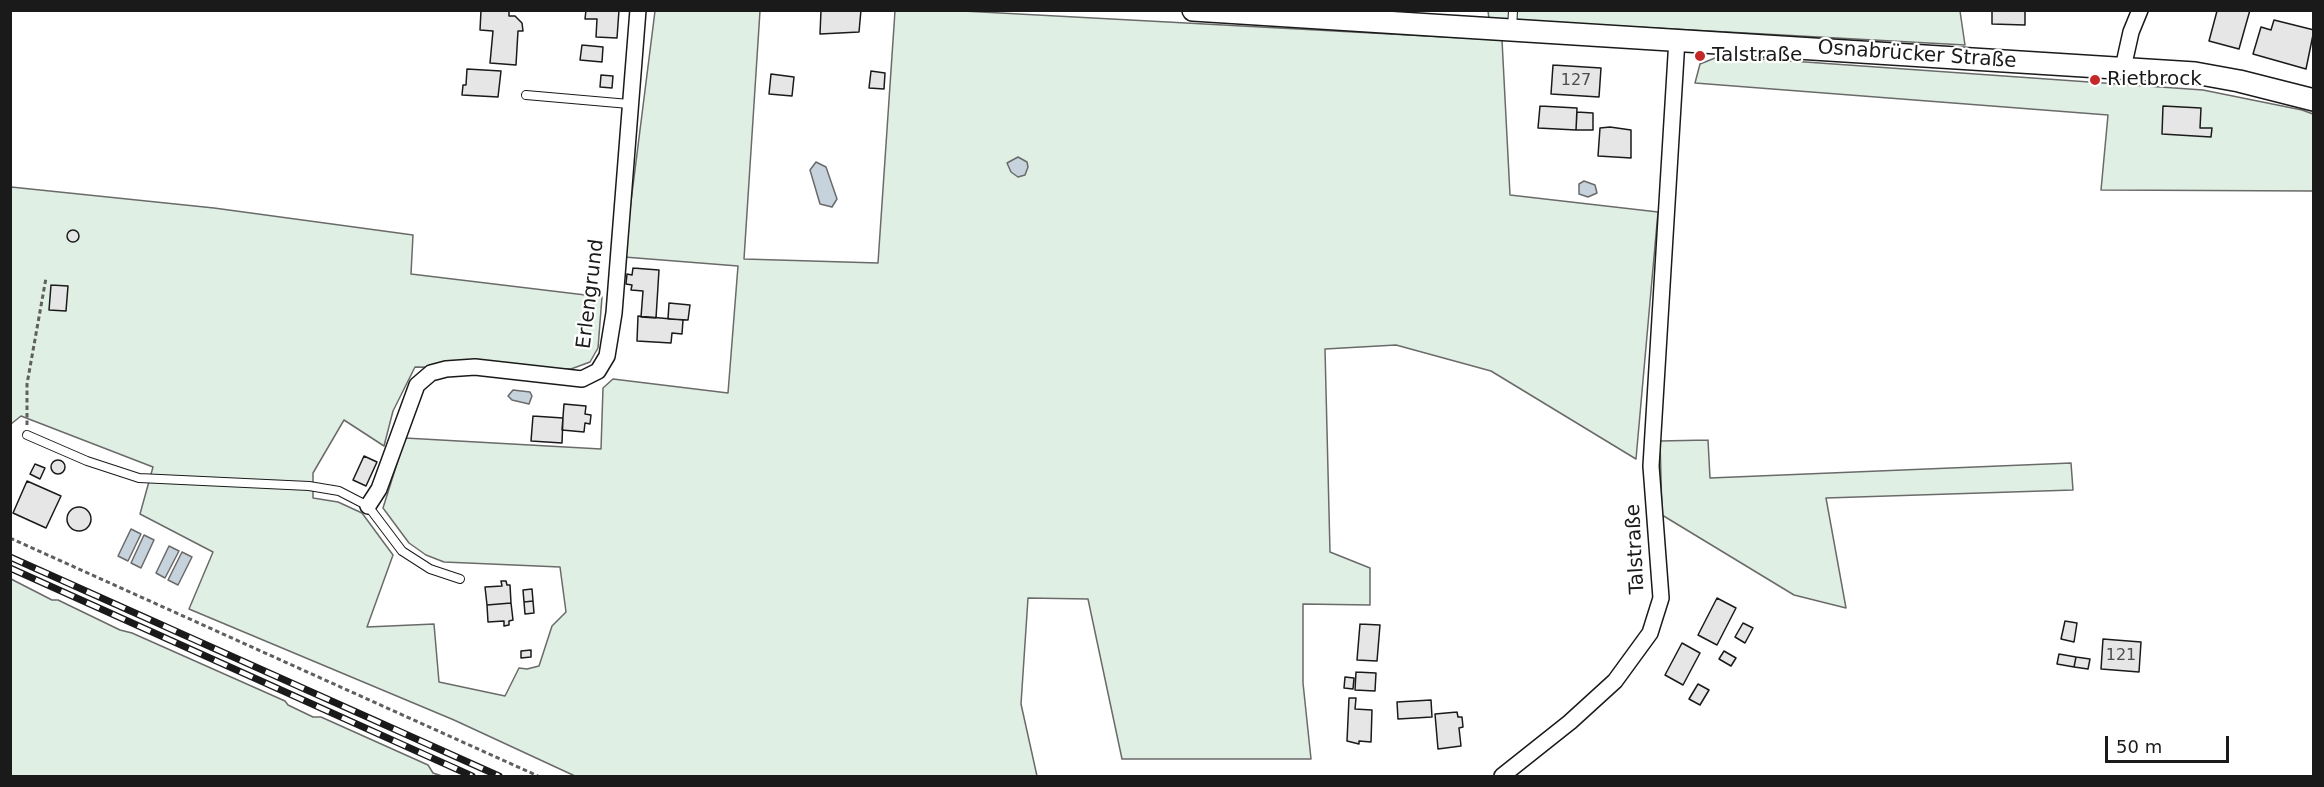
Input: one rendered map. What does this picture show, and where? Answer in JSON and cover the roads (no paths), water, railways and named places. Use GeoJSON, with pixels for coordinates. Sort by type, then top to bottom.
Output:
{"type":"FeatureCollection","features":[{"type":"Feature","properties":{"kind":"main road","name":"Osnabrücker Straße"},"geometry":{"type":"LineString","coordinates":[[1193,10],[1512,20],[1677,39],[2195,73],[2240,81],[2313,100]]}},
{"type":"Feature","properties":{"kind":"street","name":"Erlengrund"},"geometry":{"type":"LineString","coordinates":[[368,506],[379,489],[417,385],[431,373],[446,369],[475,367],[582,379],[598,370],[607,356],[614,313],[638,10]]}},
{"type":"Feature","properties":{"kind":"street"},"geometry":{"type":"LineString","coordinates":[[2123,68],[2131,32],[2140,10]]}},
{"type":"Feature","properties":{"kind":"street","name":"Talstraße"},"geometry":{"type":"LineString","coordinates":[[1502,777],[1570,722],[1615,681],[1650,633],[1661,598],[1651,466],[1677,39]]}},
{"type":"Feature","properties":{"kind":"lane"},"geometry":{"type":"LineString","coordinates":[[526,95],[629,104]]}},
{"type":"Feature","properties":{"kind":"lane"},"geometry":{"type":"LineString","coordinates":[[27,435],[87,461],[139,478],[309,486],[339,491],[368,506],[402,551],[430,569],[460,579]]}},
{"type":"Feature","properties":{"kind":"railway"},"geometry":{"type":"LineString","coordinates":[[10,557],[499,776]]}},
{"type":"Feature","properties":{"kind":"railway"},"geometry":{"type":"LineString","coordinates":[[10,568],[472,776]]}},
{"type":"Feature","properties":{"kind":"place","name":"Talstraße"},"geometry":{"type":"Point","coordinates":[1700,56]}},
{"type":"Feature","properties":{"kind":"place","name":"Rietbrock"},"geometry":{"type":"Point","coordinates":[2095,80]}}]}
